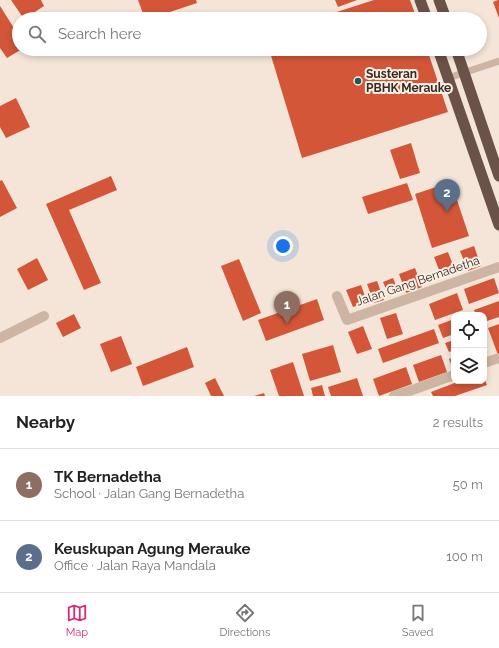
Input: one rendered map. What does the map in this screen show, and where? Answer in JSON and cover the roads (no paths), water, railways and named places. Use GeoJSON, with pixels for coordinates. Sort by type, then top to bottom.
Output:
{"type":"FeatureCollection","features":[{"type":"Feature","properties":{"kind":"highway"},"geometry":{"type":"LineString","coordinates":[[420,0],[424,12]]}},
{"type":"Feature","properties":{"kind":"highway"},"geometry":{"type":"LineString","coordinates":[[439,0],[443,12]]}},
{"type":"Feature","properties":{"kind":"highway"},"geometry":{"type":"LineString","coordinates":[[440,56],[499,225]]}},
{"type":"Feature","properties":{"kind":"highway"},"geometry":{"type":"LineString","coordinates":[[458,56],[499,176]]}},
{"type":"Feature","properties":{"kind":"street","name":"Jalan Gang Bernadetha"},"geometry":{"type":"LineString","coordinates":[[337,296],[347,320],[499,267]]}},
{"type":"Feature","properties":{"kind":"street"},"geometry":{"type":"LineString","coordinates":[[0,338],[44,316]]}},
{"type":"Feature","properties":{"kind":"street"},"geometry":{"type":"LineString","coordinates":[[487,362],[499,358]]}},
{"type":"Feature","properties":{"kind":"street"},"geometry":{"type":"LineString","coordinates":[[394,396],[451,376]]}},
{"type":"Feature","properties":{"kind":"lane"},"geometry":{"type":"LineString","coordinates":[[448,78],[499,61]]}},
{"type":"Feature","properties":{"kind":"place","name":"Susteran PBHK Merauke"},"geometry":{"type":"Point","coordinates":[358,81]}},
{"type":"Feature","properties":{"kind":"place","name":"Keuskupan Agung Merauke"},"geometry":{"type":"Point","coordinates":[447,212]}},
{"type":"Feature","properties":{"kind":"place","name":"TK Bernadetha"},"geometry":{"type":"Point","coordinates":[287,324]}}]}
